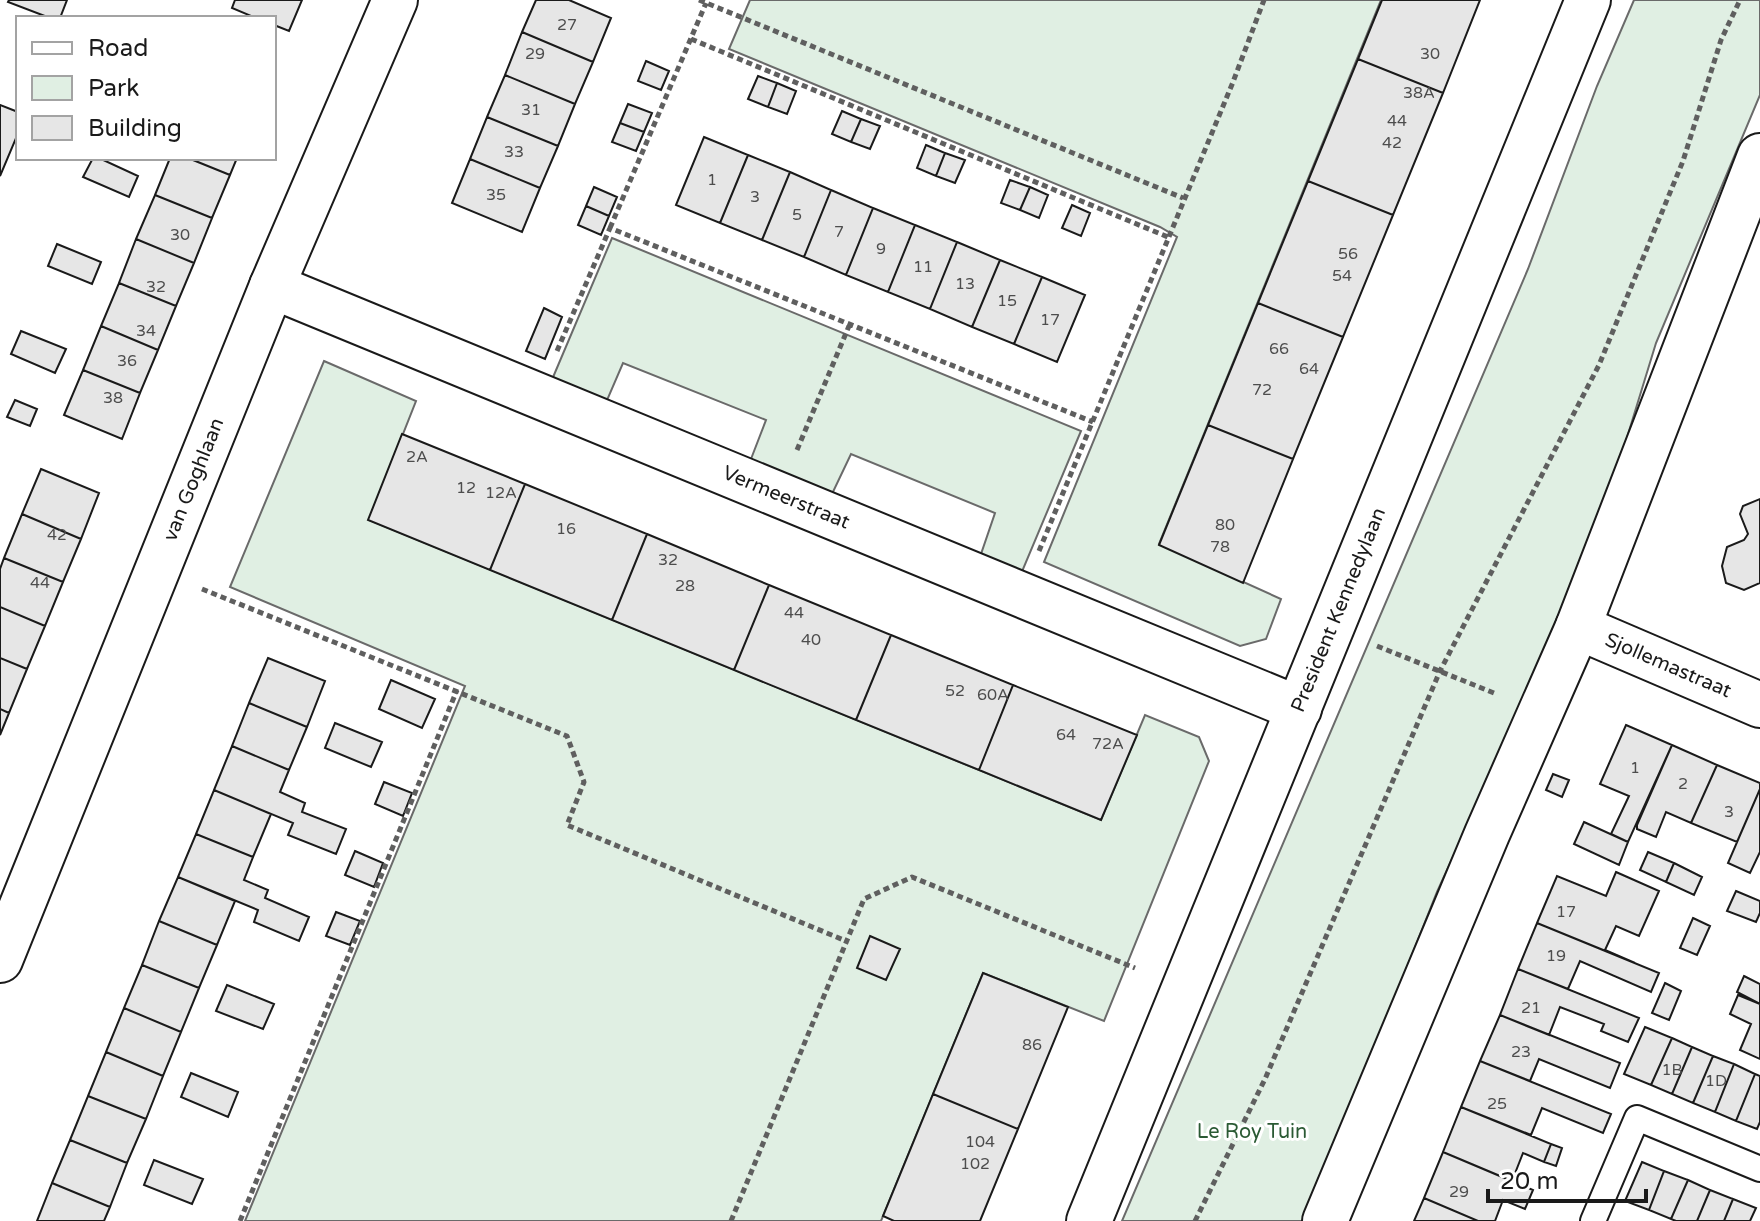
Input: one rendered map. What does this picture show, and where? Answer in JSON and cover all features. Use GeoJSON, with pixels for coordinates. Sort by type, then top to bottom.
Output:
{"type":"FeatureCollection","features":[{"type":"Feature","properties":{"kind":"street","name":"van Goghlaan"},"geometry":{"type":"LineString","coordinates":[[0,960],[272,286],[395,0]]}},
{"type":"Feature","properties":{"kind":"street","name":"President Kennedylaan"},"geometry":{"type":"LineString","coordinates":[[1089,1221],[1588,0]]}},
{"type":"Feature","properties":{"kind":"street"},"geometry":{"type":"LineString","coordinates":[[1325,1221],[1578,627],[1760,156]]}},
{"type":"Feature","properties":{"kind":"street","name":"Vermeerstraat"},"geometry":{"type":"LineString","coordinates":[[272,286],[1299,709]]}},
{"type":"Feature","properties":{"kind":"street","name":"Sjollemastraat"},"geometry":{"type":"LineString","coordinates":[[1578,627],[1760,705]]}},
{"type":"Feature","properties":{"kind":"lane"},"geometry":{"type":"LineString","coordinates":[[1593,1221],[1637,1118],[1760,1169]]}},
{"type":"Feature","properties":{"kind":"path"},"geometry":{"type":"LineString","coordinates":[[699,0],[1183,198]]}},
{"type":"Feature","properties":{"kind":"path"},"geometry":{"type":"LineString","coordinates":[[1022,593],[1264,0]]}},
{"type":"Feature","properties":{"kind":"path"},"geometry":{"type":"LineString","coordinates":[[1195,1221],[1265,1079],[1440,671],[1599,365],[1683,161],[1721,40],[1740,0]]}},
{"type":"Feature","properties":{"kind":"path"},"geometry":{"type":"LineString","coordinates":[[554,358],[706,3]]}},
{"type":"Feature","properties":{"kind":"path"},"geometry":{"type":"LineString","coordinates":[[691,39],[1168,237]]}},
{"type":"Feature","properties":{"kind":"path"},"geometry":{"type":"LineString","coordinates":[[610,228],[1093,422]]}},
{"type":"Feature","properties":{"kind":"path"},"geometry":{"type":"LineString","coordinates":[[779,494],[849,326]]}},
{"type":"Feature","properties":{"kind":"path"},"geometry":{"type":"LineString","coordinates":[[158,572],[567,736],[584,782],[567,825],[846,941]]}},
{"type":"Feature","properties":{"kind":"path"},"geometry":{"type":"LineString","coordinates":[[1332,627],[1540,712]]}},
{"type":"Feature","properties":{"kind":"path"},"geometry":{"type":"LineString","coordinates":[[240,1221],[457,690]]}},
{"type":"Feature","properties":{"kind":"path"},"geometry":{"type":"LineString","coordinates":[[731,1221],[864,899],[912,877],[1135,968]]}},
{"type":"Feature","properties":{"kind":"green space"},"geometry":{"type":"Polygon","coordinates":[[[750,0],[1381,0],[1159,544],[1281,599],[1266,639],[1240,646],[1044,562],[1177,237],[1160,227],[729,49],[750,0]]]}},
{"type":"Feature","properties":{"kind":"green space","name":"Le Roy Tuin"},"geometry":{"type":"Polygon","coordinates":[[[1634,0],[1760,0],[1760,95],[1656,343],[1591,555],[1437,892],[1306,1221],[1122,1221],[1528,269],[1597,86],[1634,0]]]}},
{"type":"Feature","properties":{"kind":"green space"},"geometry":{"type":"Polygon","coordinates":[[[612,238],[1081,431],[1021,574],[980,557],[995,513],[851,454],[832,494],[752,463],[766,420],[623,363],[608,398],[603,402],[551,382],[612,238]]]}},
{"type":"Feature","properties":{"kind":"green space"},"geometry":{"type":"Polygon","coordinates":[[[324,361],[416,401],[369,520],[1101,820],[1145,715],[1199,737],[1209,761],[1104,1021],[983,973],[881,1221],[245,1221],[465,686],[230,587],[324,361]]]}},
{"type":"Feature","properties":{"kind":"building"},"geometry":{"type":"Polygon","coordinates":[[[67,0],[61,16],[45,16],[8,2],[67,0]]]}},
{"type":"Feature","properties":{"kind":"building"},"geometry":{"type":"Polygon","coordinates":[[[235,0],[302,0],[289,31],[276,26],[276,16],[251,16],[232,8],[235,0]]]}},
{"type":"Feature","properties":{"kind":"building"},"geometry":{"type":"Polygon","coordinates":[[[536,0],[569,0],[611,18],[593,62],[522,32],[536,0]]]}},
{"type":"Feature","properties":{"kind":"building"},"geometry":{"type":"Polygon","coordinates":[[[1382,0],[1480,0],[1443,93],[1358,59],[1382,0]]]}},
{"type":"Feature","properties":{"kind":"building"},"geometry":{"type":"Polygon","coordinates":[[[522,32],[593,62],[575,104],[505,75],[522,32]]]}},
{"type":"Feature","properties":{"kind":"building"},"geometry":{"type":"Polygon","coordinates":[[[1358,59],[1443,93],[1393,215],[1308,181],[1358,59]]]}},
{"type":"Feature","properties":{"kind":"building"},"geometry":{"type":"Polygon","coordinates":[[[646,61],[669,71],[661,90],[638,81],[646,61]]]}},
{"type":"Feature","properties":{"kind":"building"},"geometry":{"type":"Polygon","coordinates":[[[505,75],[575,104],[558,146],[487,117],[505,75]]]}},
{"type":"Feature","properties":{"kind":"building"},"geometry":{"type":"Polygon","coordinates":[[[758,76],[777,83],[768,107],[748,99],[758,76]]]}},
{"type":"Feature","properties":{"kind":"building"},"geometry":{"type":"Polygon","coordinates":[[[777,83],[796,91],[787,114],[768,107],[777,83]]]}},
{"type":"Feature","properties":{"kind":"building"},"geometry":{"type":"Polygon","coordinates":[[[628,104],[652,113],[644,132],[620,123],[628,104]]]}},
{"type":"Feature","properties":{"kind":"building"},"geometry":{"type":"Polygon","coordinates":[[[0,105],[16,111],[16,138],[0,176],[0,105]]]}},
{"type":"Feature","properties":{"kind":"building"},"geometry":{"type":"Polygon","coordinates":[[[842,111],[861,119],[851,142],[832,134],[842,111]]]}},
{"type":"Feature","properties":{"kind":"building"},"geometry":{"type":"Polygon","coordinates":[[[487,117],[558,146],[540,188],[470,159],[487,117]]]}},
{"type":"Feature","properties":{"kind":"building"},"geometry":{"type":"Polygon","coordinates":[[[861,119],[880,126],[870,149],[851,142],[861,119]]]}},
{"type":"Feature","properties":{"kind":"building"},"geometry":{"type":"Polygon","coordinates":[[[620,123],[644,132],[636,151],[612,142],[620,123]]]}},
{"type":"Feature","properties":{"kind":"building"},"geometry":{"type":"Polygon","coordinates":[[[704,137],[748,155],[720,223],[676,205],[704,137]]]}},
{"type":"Feature","properties":{"kind":"building"},"geometry":{"type":"Polygon","coordinates":[[[926,145],[945,153],[936,176],[917,168],[926,145]]]}},
{"type":"Feature","properties":{"kind":"building"},"geometry":{"type":"Polygon","coordinates":[[[945,153],[965,160],[955,183],[936,176],[945,153]]]}},
{"type":"Feature","properties":{"kind":"building"},"geometry":{"type":"Polygon","coordinates":[[[748,155],[790,172],[762,240],[720,223],[748,155]]]}},
{"type":"Feature","properties":{"kind":"building"},"geometry":{"type":"Polygon","coordinates":[[[470,159],[540,188],[522,232],[452,203],[470,159]]]}},
{"type":"Feature","properties":{"kind":"building"},"geometry":{"type":"Polygon","coordinates":[[[92,160],[103,160],[138,176],[129,197],[83,177],[92,160]]]}},
{"type":"Feature","properties":{"kind":"building"},"geometry":{"type":"Polygon","coordinates":[[[169,160],[193,160],[230,175],[212,218],[155,195],[169,160]]]}},
{"type":"Feature","properties":{"kind":"building"},"geometry":{"type":"Polygon","coordinates":[[[193,160],[236,160],[230,175],[193,160]]]}},
{"type":"Feature","properties":{"kind":"building"},"geometry":{"type":"Polygon","coordinates":[[[790,172],[831,190],[804,257],[762,240],[790,172]]]}},
{"type":"Feature","properties":{"kind":"building"},"geometry":{"type":"Polygon","coordinates":[[[1010,180],[1030,187],[1020,210],[1001,203],[1010,180]]]}},
{"type":"Feature","properties":{"kind":"building"},"geometry":{"type":"Polygon","coordinates":[[[1308,181],[1393,215],[1343,337],[1258,303],[1308,181]]]}},
{"type":"Feature","properties":{"kind":"building"},"geometry":{"type":"Polygon","coordinates":[[[594,187],[617,197],[609,216],[586,206],[594,187]]]}},
{"type":"Feature","properties":{"kind":"building"},"geometry":{"type":"Polygon","coordinates":[[[1030,187],[1048,195],[1039,218],[1020,210],[1030,187]]]}},
{"type":"Feature","properties":{"kind":"building"},"geometry":{"type":"Polygon","coordinates":[[[831,190],[873,208],[846,275],[804,257],[831,190]]]}},
{"type":"Feature","properties":{"kind":"building"},"geometry":{"type":"Polygon","coordinates":[[[155,195],[212,218],[194,263],[136,239],[155,195]]]}},
{"type":"Feature","properties":{"kind":"building"},"geometry":{"type":"Polygon","coordinates":[[[1072,205],[1090,213],[1081,236],[1062,228],[1072,205]]]}},
{"type":"Feature","properties":{"kind":"building"},"geometry":{"type":"Polygon","coordinates":[[[586,206],[609,216],[601,235],[578,225],[586,206]]]}},
{"type":"Feature","properties":{"kind":"building"},"geometry":{"type":"Polygon","coordinates":[[[873,208],[915,225],[888,292],[846,275],[873,208]]]}},
{"type":"Feature","properties":{"kind":"building"},"geometry":{"type":"Polygon","coordinates":[[[915,225],[957,242],[930,309],[888,292],[915,225]]]}},
{"type":"Feature","properties":{"kind":"building"},"geometry":{"type":"Polygon","coordinates":[[[136,239],[194,263],[176,306],[119,283],[136,239]]]}},
{"type":"Feature","properties":{"kind":"building"},"geometry":{"type":"Polygon","coordinates":[[[957,242],[1000,260],[972,327],[930,309],[957,242]]]}},
{"type":"Feature","properties":{"kind":"building"},"geometry":{"type":"Polygon","coordinates":[[[57,244],[101,262],[92,284],[48,266],[57,244]]]}},
{"type":"Feature","properties":{"kind":"building"},"geometry":{"type":"Polygon","coordinates":[[[1000,260],[1042,277],[1014,344],[972,327],[1000,260]]]}},
{"type":"Feature","properties":{"kind":"building"},"geometry":{"type":"Polygon","coordinates":[[[1042,277],[1085,295],[1057,362],[1014,344],[1042,277]]]}},
{"type":"Feature","properties":{"kind":"building"},"geometry":{"type":"Polygon","coordinates":[[[119,283],[176,306],[158,350],[101,326],[119,283]]]}},
{"type":"Feature","properties":{"kind":"building"},"geometry":{"type":"Polygon","coordinates":[[[1258,303],[1343,337],[1293,459],[1208,425],[1258,303]]]}},
{"type":"Feature","properties":{"kind":"building"},"geometry":{"type":"Polygon","coordinates":[[[544,308],[562,317],[545,359],[526,351],[544,308]]]}},
{"type":"Feature","properties":{"kind":"building"},"geometry":{"type":"Polygon","coordinates":[[[101,326],[158,350],[140,393],[83,370],[101,326]]]}},
{"type":"Feature","properties":{"kind":"building"},"geometry":{"type":"Polygon","coordinates":[[[21,331],[66,349],[55,373],[11,354],[21,331]]]}},
{"type":"Feature","properties":{"kind":"building"},"geometry":{"type":"Polygon","coordinates":[[[83,370],[140,393],[122,439],[64,415],[83,370]]]}},
{"type":"Feature","properties":{"kind":"building"},"geometry":{"type":"Polygon","coordinates":[[[15,400],[37,409],[30,426],[7,417],[15,400]]]}},
{"type":"Feature","properties":{"kind":"building"},"geometry":{"type":"Polygon","coordinates":[[[1208,425],[1293,459],[1243,583],[1159,545],[1208,425]]]}},
{"type":"Feature","properties":{"kind":"building"},"geometry":{"type":"Polygon","coordinates":[[[402,434],[525,484],[490,570],[368,520],[402,434]]]}},
{"type":"Feature","properties":{"kind":"building"},"geometry":{"type":"Polygon","coordinates":[[[41,469],[99,493],[81,539],[22,514],[41,469]]]}},
{"type":"Feature","properties":{"kind":"building"},"geometry":{"type":"Polygon","coordinates":[[[525,484],[647,534],[612,620],[490,570],[525,484]]]}},
{"type":"Feature","properties":{"kind":"building"},"geometry":{"type":"Polygon","coordinates":[[[1760,499],[1760,583],[1744,590],[1726,583],[1722,566],[1727,547],[1744,540],[1748,534],[1740,514],[1743,506],[1760,499]]]}},
{"type":"Feature","properties":{"kind":"building"},"geometry":{"type":"Polygon","coordinates":[[[22,514],[81,539],[63,582],[4,558],[22,514]]]}},
{"type":"Feature","properties":{"kind":"building"},"geometry":{"type":"Polygon","coordinates":[[[647,534],[769,585],[734,670],[612,620],[647,534]]]}},
{"type":"Feature","properties":{"kind":"building"},"geometry":{"type":"Polygon","coordinates":[[[4,558],[63,582],[45,626],[0,607],[0,569],[4,558]]]}},
{"type":"Feature","properties":{"kind":"building"},"geometry":{"type":"Polygon","coordinates":[[[769,585],[891,635],[856,720],[734,670],[769,585]]]}},
{"type":"Feature","properties":{"kind":"building"},"geometry":{"type":"Polygon","coordinates":[[[0,607],[45,626],[27,669],[0,658],[0,607]]]}},
{"type":"Feature","properties":{"kind":"building"},"geometry":{"type":"Polygon","coordinates":[[[891,635],[1013,685],[979,770],[856,720],[891,635]]]}},
{"type":"Feature","properties":{"kind":"building"},"geometry":{"type":"Polygon","coordinates":[[[0,658],[27,669],[9,713],[0,709],[0,658]]]}},
{"type":"Feature","properties":{"kind":"building"},"geometry":{"type":"Polygon","coordinates":[[[268,658],[325,681],[307,727],[249,703],[268,658]]]}},
{"type":"Feature","properties":{"kind":"building"},"geometry":{"type":"Polygon","coordinates":[[[391,680],[435,699],[422,728],[379,709],[391,680]]]}},
{"type":"Feature","properties":{"kind":"building"},"geometry":{"type":"Polygon","coordinates":[[[1013,685],[1137,735],[1101,820],[979,770],[1013,685]]]}},
{"type":"Feature","properties":{"kind":"building"},"geometry":{"type":"Polygon","coordinates":[[[249,703],[307,727],[289,770],[232,746],[249,703]]]}},
{"type":"Feature","properties":{"kind":"building"},"geometry":{"type":"Polygon","coordinates":[[[0,709],[9,713],[0,735],[0,709]]]}},
{"type":"Feature","properties":{"kind":"building"},"geometry":{"type":"Polygon","coordinates":[[[335,723],[382,742],[371,767],[325,748],[335,723]]]}},
{"type":"Feature","properties":{"kind":"building"},"geometry":{"type":"Polygon","coordinates":[[[1626,725],[1672,745],[1628,842],[1611,834],[1629,796],[1600,784],[1626,725]]]}},
{"type":"Feature","properties":{"kind":"building"},"geometry":{"type":"Polygon","coordinates":[[[1672,745],[1717,765],[1691,823],[1666,812],[1656,837],[1637,829],[1637,825],[1672,745]]]}},
{"type":"Feature","properties":{"kind":"building"},"geometry":{"type":"Polygon","coordinates":[[[232,746],[289,770],[280,792],[305,803],[302,812],[346,829],[336,854],[288,835],[293,823],[214,790],[232,746]]]}},
{"type":"Feature","properties":{"kind":"building"},"geometry":{"type":"Polygon","coordinates":[[[1717,765],[1760,783],[1737,842],[1691,823],[1717,765]]]}},
{"type":"Feature","properties":{"kind":"building"},"geometry":{"type":"Polygon","coordinates":[[[1553,774],[1569,780],[1562,797],[1546,790],[1553,774]]]}},
{"type":"Feature","properties":{"kind":"building"},"geometry":{"type":"Polygon","coordinates":[[[384,782],[412,793],[403,816],[375,804],[384,782]]]}},
{"type":"Feature","properties":{"kind":"building"},"geometry":{"type":"Polygon","coordinates":[[[1760,789],[1760,852],[1750,873],[1728,863],[1760,789]]]}},
{"type":"Feature","properties":{"kind":"building"},"geometry":{"type":"Polygon","coordinates":[[[214,790],[271,814],[253,857],[196,834],[214,790]]]}},
{"type":"Feature","properties":{"kind":"building"},"geometry":{"type":"Polygon","coordinates":[[[1584,822],[1628,842],[1619,865],[1574,844],[1584,822]]]}},
{"type":"Feature","properties":{"kind":"building"},"geometry":{"type":"Polygon","coordinates":[[[196,834],[253,857],[244,880],[268,890],[265,898],[309,917],[299,941],[254,922],[258,910],[178,877],[196,834]]]}},
{"type":"Feature","properties":{"kind":"building"},"geometry":{"type":"Polygon","coordinates":[[[355,851],[383,863],[374,887],[345,875],[355,851]]]}},
{"type":"Feature","properties":{"kind":"building"},"geometry":{"type":"Polygon","coordinates":[[[1648,852],[1674,863],[1666,882],[1640,870],[1648,852]]]}},
{"type":"Feature","properties":{"kind":"building"},"geometry":{"type":"Polygon","coordinates":[[[1674,863],[1702,877],[1694,895],[1666,882],[1674,863]]]}},
{"type":"Feature","properties":{"kind":"building"},"geometry":{"type":"Polygon","coordinates":[[[1616,872],[1659,891],[1639,936],[1616,926],[1605,950],[1635,963],[1537,923],[1557,876],[1606,896],[1616,872]]]}},
{"type":"Feature","properties":{"kind":"building"},"geometry":{"type":"Polygon","coordinates":[[[178,877],[235,901],[217,945],[159,921],[178,877]]]}},
{"type":"Feature","properties":{"kind":"building"},"geometry":{"type":"Polygon","coordinates":[[[1736,891],[1760,901],[1756,922],[1727,911],[1736,891]]]}},
{"type":"Feature","properties":{"kind":"building"},"geometry":{"type":"Polygon","coordinates":[[[336,912],[360,921],[350,945],[326,936],[336,912]]]}},
{"type":"Feature","properties":{"kind":"building"},"geometry":{"type":"Polygon","coordinates":[[[1693,918],[1710,926],[1697,955],[1680,948],[1693,918]]]}},
{"type":"Feature","properties":{"kind":"building"},"geometry":{"type":"Polygon","coordinates":[[[159,921],[217,945],[199,988],[142,965],[159,921]]]}},
{"type":"Feature","properties":{"kind":"building"},"geometry":{"type":"Polygon","coordinates":[[[1537,923],[1659,973],[1651,992],[1580,961],[1568,989],[1518,969],[1537,923]]]}},
{"type":"Feature","properties":{"kind":"building"},"geometry":{"type":"Polygon","coordinates":[[[870,936],[900,949],[886,980],[857,968],[870,936]]]}},
{"type":"Feature","properties":{"kind":"building"},"geometry":{"type":"Polygon","coordinates":[[[142,965],[199,988],[181,1032],[124,1008],[142,965]]]}},
{"type":"Feature","properties":{"kind":"building"},"geometry":{"type":"Polygon","coordinates":[[[1518,969],[1639,1018],[1628,1042],[1601,1031],[1604,1024],[1560,1007],[1549,1035],[1500,1015],[1518,969]]]}},
{"type":"Feature","properties":{"kind":"building"},"geometry":{"type":"Polygon","coordinates":[[[983,973],[1068,1007],[1018,1129],[933,1094],[983,973]]]}},
{"type":"Feature","properties":{"kind":"building"},"geometry":{"type":"Polygon","coordinates":[[[1744,976],[1760,984],[1760,1004],[1737,992],[1744,976]]]}},
{"type":"Feature","properties":{"kind":"building"},"geometry":{"type":"Polygon","coordinates":[[[1665,983],[1681,991],[1669,1020],[1652,1013],[1665,983]]]}},
{"type":"Feature","properties":{"kind":"building"},"geometry":{"type":"Polygon","coordinates":[[[227,985],[274,1004],[263,1029],[216,1011],[227,985]]]}},
{"type":"Feature","properties":{"kind":"building"},"geometry":{"type":"Polygon","coordinates":[[[1738,995],[1760,1004],[1760,1059],[1740,1050],[1751,1024],[1730,1014],[1738,995]]]}},
{"type":"Feature","properties":{"kind":"building"},"geometry":{"type":"Polygon","coordinates":[[[124,1008],[181,1032],[163,1076],[106,1052],[124,1008]]]}},
{"type":"Feature","properties":{"kind":"building"},"geometry":{"type":"Polygon","coordinates":[[[1500,1015],[1620,1063],[1610,1088],[1539,1059],[1530,1081],[1480,1061],[1500,1015]]]}},
{"type":"Feature","properties":{"kind":"building"},"geometry":{"type":"Polygon","coordinates":[[[1645,1027],[1672,1038],[1651,1085],[1624,1074],[1645,1027]]]}},
{"type":"Feature","properties":{"kind":"building"},"geometry":{"type":"Polygon","coordinates":[[[1672,1038],[1692,1047],[1672,1094],[1651,1085],[1672,1038]]]}},
{"type":"Feature","properties":{"kind":"building"},"geometry":{"type":"Polygon","coordinates":[[[1692,1047],[1713,1056],[1693,1103],[1672,1094],[1692,1047]]]}},
{"type":"Feature","properties":{"kind":"building"},"geometry":{"type":"Polygon","coordinates":[[[106,1052],[163,1076],[146,1119],[88,1096],[106,1052]]]}},
{"type":"Feature","properties":{"kind":"building"},"geometry":{"type":"Polygon","coordinates":[[[1713,1056],[1734,1064],[1715,1112],[1693,1103],[1713,1056]]]}},
{"type":"Feature","properties":{"kind":"building"},"geometry":{"type":"Polygon","coordinates":[[[1480,1061],[1611,1114],[1603,1133],[1542,1108],[1531,1135],[1461,1107],[1480,1061]]]}},
{"type":"Feature","properties":{"kind":"building"},"geometry":{"type":"Polygon","coordinates":[[[1734,1064],[1755,1074],[1736,1121],[1715,1112],[1734,1064]]]}},
{"type":"Feature","properties":{"kind":"building"},"geometry":{"type":"Polygon","coordinates":[[[191,1073],[238,1092],[228,1117],[181,1097],[191,1073]]]}},
{"type":"Feature","properties":{"kind":"building"},"geometry":{"type":"Polygon","coordinates":[[[1755,1074],[1760,1076],[1760,1122],[1757,1129],[1736,1121],[1755,1074]]]}},
{"type":"Feature","properties":{"kind":"building"},"geometry":{"type":"Polygon","coordinates":[[[933,1094],[1018,1129],[980,1221],[894,1221],[883,1216],[933,1094]]]}},
{"type":"Feature","properties":{"kind":"building"},"geometry":{"type":"Polygon","coordinates":[[[88,1096],[146,1119],[127,1163],[70,1140],[88,1096]]]}},
{"type":"Feature","properties":{"kind":"building"},"geometry":{"type":"Polygon","coordinates":[[[1461,1107],[1551,1144],[1544,1162],[1523,1153],[1512,1181],[1443,1152],[1461,1107]]]}},
{"type":"Feature","properties":{"kind":"building"},"geometry":{"type":"Polygon","coordinates":[[[70,1140],[127,1163],[110,1207],[52,1183],[70,1140]]]}},
{"type":"Feature","properties":{"kind":"building"},"geometry":{"type":"Polygon","coordinates":[[[1551,1144],[1562,1148],[1556,1166],[1544,1162],[1551,1144]]]}},
{"type":"Feature","properties":{"kind":"building"},"geometry":{"type":"Polygon","coordinates":[[[1443,1152],[1533,1190],[1525,1209],[1503,1200],[1495,1221],[1478,1221],[1424,1198],[1443,1152]]]}},
{"type":"Feature","properties":{"kind":"building"},"geometry":{"type":"Polygon","coordinates":[[[154,1160],[203,1179],[192,1204],[144,1185],[154,1160]]]}},
{"type":"Feature","properties":{"kind":"building"},"geometry":{"type":"Polygon","coordinates":[[[1642,1162],[1664,1171],[1649,1210],[1625,1201],[1642,1162]]]}},
{"type":"Feature","properties":{"kind":"building"},"geometry":{"type":"Polygon","coordinates":[[[1664,1171],[1688,1180],[1671,1219],[1649,1210],[1664,1171]]]}},
{"type":"Feature","properties":{"kind":"building"},"geometry":{"type":"Polygon","coordinates":[[[1688,1180],[1710,1190],[1697,1221],[1676,1221],[1671,1219],[1688,1180]]]}},
{"type":"Feature","properties":{"kind":"building"},"geometry":{"type":"Polygon","coordinates":[[[52,1183],[110,1207],[104,1221],[37,1221],[52,1183]]]}},
{"type":"Feature","properties":{"kind":"building"},"geometry":{"type":"Polygon","coordinates":[[[1710,1190],[1733,1199],[1724,1221],[1697,1221],[1710,1190]]]}},
{"type":"Feature","properties":{"kind":"building"},"geometry":{"type":"Polygon","coordinates":[[[1424,1198],[1478,1221],[1414,1221],[1424,1198]]]}},
{"type":"Feature","properties":{"kind":"building"},"geometry":{"type":"Polygon","coordinates":[[[1733,1199],[1756,1208],[1750,1221],[1724,1221],[1733,1199]]]}}]}
